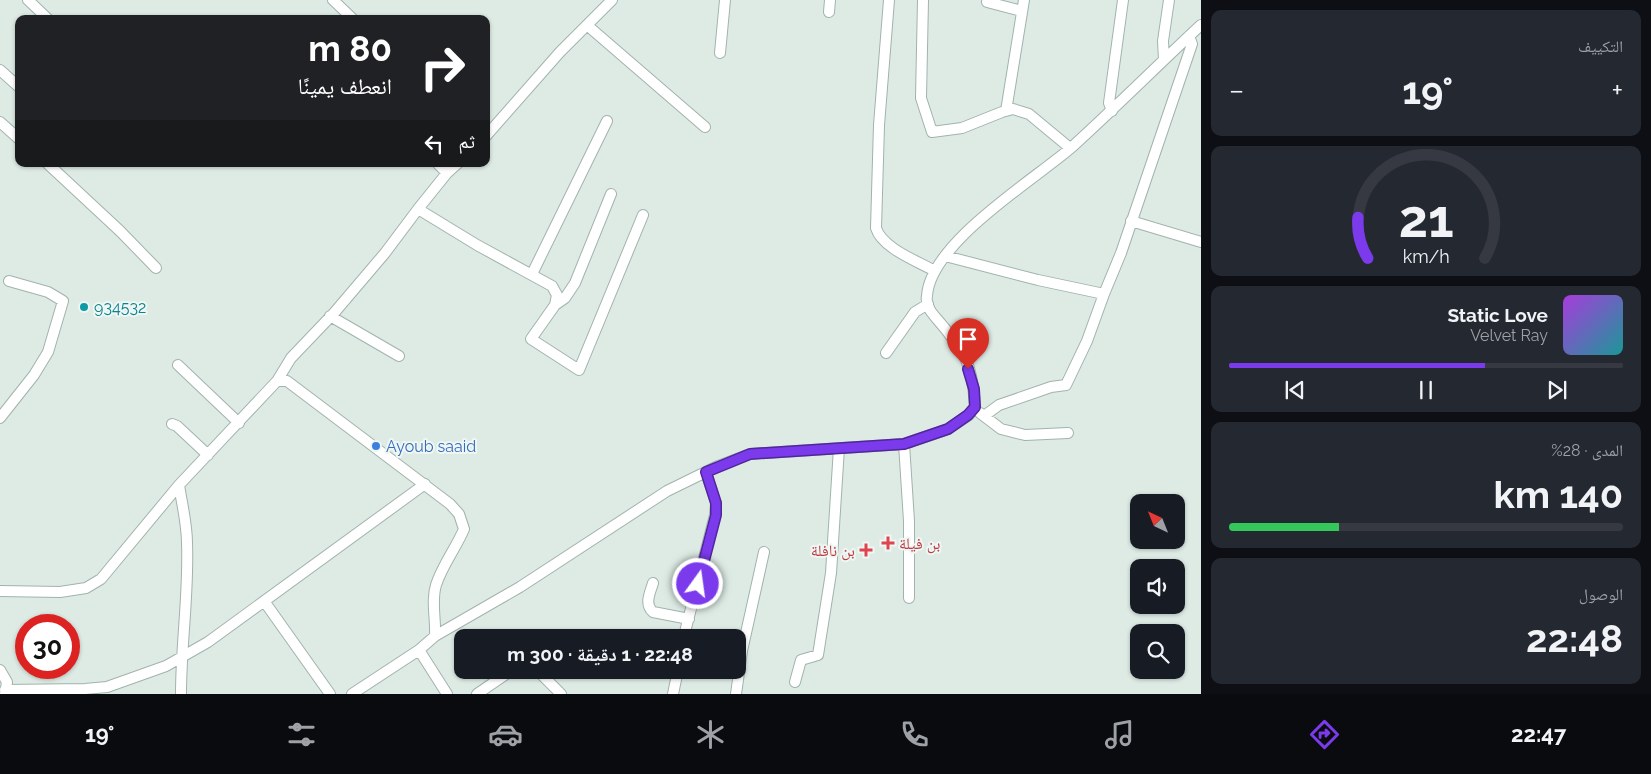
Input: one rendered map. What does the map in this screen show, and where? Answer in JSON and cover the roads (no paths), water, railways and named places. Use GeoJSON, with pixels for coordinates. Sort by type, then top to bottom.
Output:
{"type":"FeatureCollection","features":[{"type":"Feature","properties":{"kind":"street"},"geometry":{"type":"LineString","coordinates":[[28,0],[44,15]]}},
{"type":"Feature","properties":{"kind":"street"},"geometry":{"type":"LineString","coordinates":[[333,0],[349,15]]}},
{"type":"Feature","properties":{"kind":"street"},"geometry":{"type":"LineString","coordinates":[[490,131],[560,52],[612,0]]}},
{"type":"Feature","properties":{"kind":"street"},"geometry":{"type":"LineString","coordinates":[[720,53],[725,0]]}},
{"type":"Feature","properties":{"kind":"street"},"geometry":{"type":"LineString","coordinates":[[829,12],[830,0]]}},
{"type":"Feature","properties":{"kind":"street"},"geometry":{"type":"LineString","coordinates":[[889,0],[879,125],[876,228],[878,234],[887,244],[935,271]]}},
{"type":"Feature","properties":{"kind":"street"},"geometry":{"type":"LineString","coordinates":[[923,0],[921,98],[932,132],[962,128],[1003,111],[1013,109],[1030,114],[1070,148]]}},
{"type":"Feature","properties":{"kind":"street"},"geometry":{"type":"LineString","coordinates":[[1111,111],[1109,103],[1123,0]]}},
{"type":"Feature","properties":{"kind":"street"},"geometry":{"type":"LineString","coordinates":[[1164,60],[1163,41],[1169,0]]}},
{"type":"Feature","properties":{"kind":"street"},"geometry":{"type":"LineString","coordinates":[[986,2],[1023,5],[1003,111]]}},
{"type":"Feature","properties":{"kind":"street"},"geometry":{"type":"LineString","coordinates":[[1068,433],[1025,435],[1000,428],[975,407],[974,389],[964,357],[930,310],[927,296],[929,286],[935,271],[945,256],[962,237],[1070,148],[1201,25]]}},
{"type":"Feature","properties":{"kind":"street"},"geometry":{"type":"LineString","coordinates":[[588,26],[705,127]]}},
{"type":"Feature","properties":{"kind":"street"},"geometry":{"type":"LineString","coordinates":[[984,416],[999,405],[1051,387],[1066,385],[1087,342],[1131,221],[1192,44],[1189,36]]}},
{"type":"Feature","properties":{"kind":"street"},"geometry":{"type":"LineString","coordinates":[[0,70],[15,83]]}},
{"type":"Feature","properties":{"kind":"street"},"geometry":{"type":"LineString","coordinates":[[532,274],[607,121]]}},
{"type":"Feature","properties":{"kind":"street"},"geometry":{"type":"LineString","coordinates":[[0,122],[15,135]]}},
{"type":"Feature","properties":{"kind":"street"},"geometry":{"type":"LineString","coordinates":[[51,167],[120,231],[156,268]]}},
{"type":"Feature","properties":{"kind":"street"},"geometry":{"type":"LineString","coordinates":[[441,167],[448,173]]}},
{"type":"Feature","properties":{"kind":"street"},"geometry":{"type":"LineString","coordinates":[[0,591],[60,592],[86,588],[100,579],[180,485],[277,381],[291,358],[385,253],[418,209],[454,167]]}},
{"type":"Feature","properties":{"kind":"street"},"geometry":{"type":"LineString","coordinates":[[611,194],[575,283],[565,298],[555,305],[531,340],[579,370],[643,215]]}},
{"type":"Feature","properties":{"kind":"street"},"geometry":{"type":"LineString","coordinates":[[418,209],[477,245],[552,286],[557,295],[555,305]]}},
{"type":"Feature","properties":{"kind":"street"},"geometry":{"type":"LineString","coordinates":[[1131,221],[1201,242]]}},
{"type":"Feature","properties":{"kind":"street"},"geometry":{"type":"LineString","coordinates":[[945,256],[1038,280],[1104,294]]}},
{"type":"Feature","properties":{"kind":"street"},"geometry":{"type":"LineString","coordinates":[[0,418],[34,375],[48,352],[63,301],[48,292],[9,281]]}},
{"type":"Feature","properties":{"kind":"street"},"geometry":{"type":"LineString","coordinates":[[886,352],[916,312],[928,304]]}},
{"type":"Feature","properties":{"kind":"street"},"geometry":{"type":"LineString","coordinates":[[330,316],[399,356]]}},
{"type":"Feature","properties":{"kind":"street"},"geometry":{"type":"LineString","coordinates":[[178,365],[238,423]]}},
{"type":"Feature","properties":{"kind":"street"},"geometry":{"type":"LineString","coordinates":[[277,381],[287,381],[425,484],[450,504],[459,514],[464,529],[436,585],[434,603],[435,636]]}},
{"type":"Feature","properties":{"kind":"street"},"geometry":{"type":"LineString","coordinates":[[352,694],[420,650],[435,636],[520,587],[667,491],[706,472],[750,454],[904,444],[948,429],[968,415],[975,407]]}},
{"type":"Feature","properties":{"kind":"street"},"geometry":{"type":"LineString","coordinates":[[172,424],[177,426],[208,456]]}},
{"type":"Feature","properties":{"kind":"street"},"geometry":{"type":"LineString","coordinates":[[904,444],[909,521],[909,598]]}},
{"type":"Feature","properties":{"kind":"street"},"geometry":{"type":"LineString","coordinates":[[795,682],[801,660],[818,655],[831,573],[840,448]]}},
{"type":"Feature","properties":{"kind":"street"},"geometry":{"type":"LineString","coordinates":[[686,629],[716,515],[716,503],[706,472]]}},
{"type":"Feature","properties":{"kind":"street"},"geometry":{"type":"LineString","coordinates":[[0,670],[7,682],[5,692],[85,690],[107,687],[166,666],[208,642],[425,484]]}},
{"type":"Feature","properties":{"kind":"street"},"geometry":{"type":"LineString","coordinates":[[180,485],[187,541],[181,694]]}},
{"type":"Feature","properties":{"kind":"street"},"geometry":{"type":"LineString","coordinates":[[745,629],[764,552]]}},
{"type":"Feature","properties":{"kind":"street"},"geometry":{"type":"LineString","coordinates":[[654,583],[648,600],[650,609],[653,612],[689,619]]}},
{"type":"Feature","properties":{"kind":"street"},"geometry":{"type":"LineString","coordinates":[[264,601],[330,694]]}},
{"type":"Feature","properties":{"kind":"street"},"geometry":{"type":"LineString","coordinates":[[420,650],[448,694]]}},
{"type":"Feature","properties":{"kind":"street"},"geometry":{"type":"LineString","coordinates":[[477,694],[499,679]]}},
{"type":"Feature","properties":{"kind":"street"},"geometry":{"type":"LineString","coordinates":[[546,679],[562,694]]}},
{"type":"Feature","properties":{"kind":"street"},"geometry":{"type":"LineString","coordinates":[[673,694],[676,679]]}},
{"type":"Feature","properties":{"kind":"street"},"geometry":{"type":"LineString","coordinates":[[736,694],[737,679]]}},
{"type":"Feature","properties":{"kind":"place","name":"934532"},"geometry":{"type":"Point","coordinates":[84,307]}},
{"type":"Feature","properties":{"kind":"place","name":"Ayoub saaid"},"geometry":{"type":"Point","coordinates":[376,446]}},
{"type":"Feature","properties":{"kind":"place","name":"بن فيلة"},"geometry":{"type":"Point","coordinates":[888,543]}},
{"type":"Feature","properties":{"kind":"place","name":"بن نافلة"},"geometry":{"type":"Point","coordinates":[866,550]}}]}
